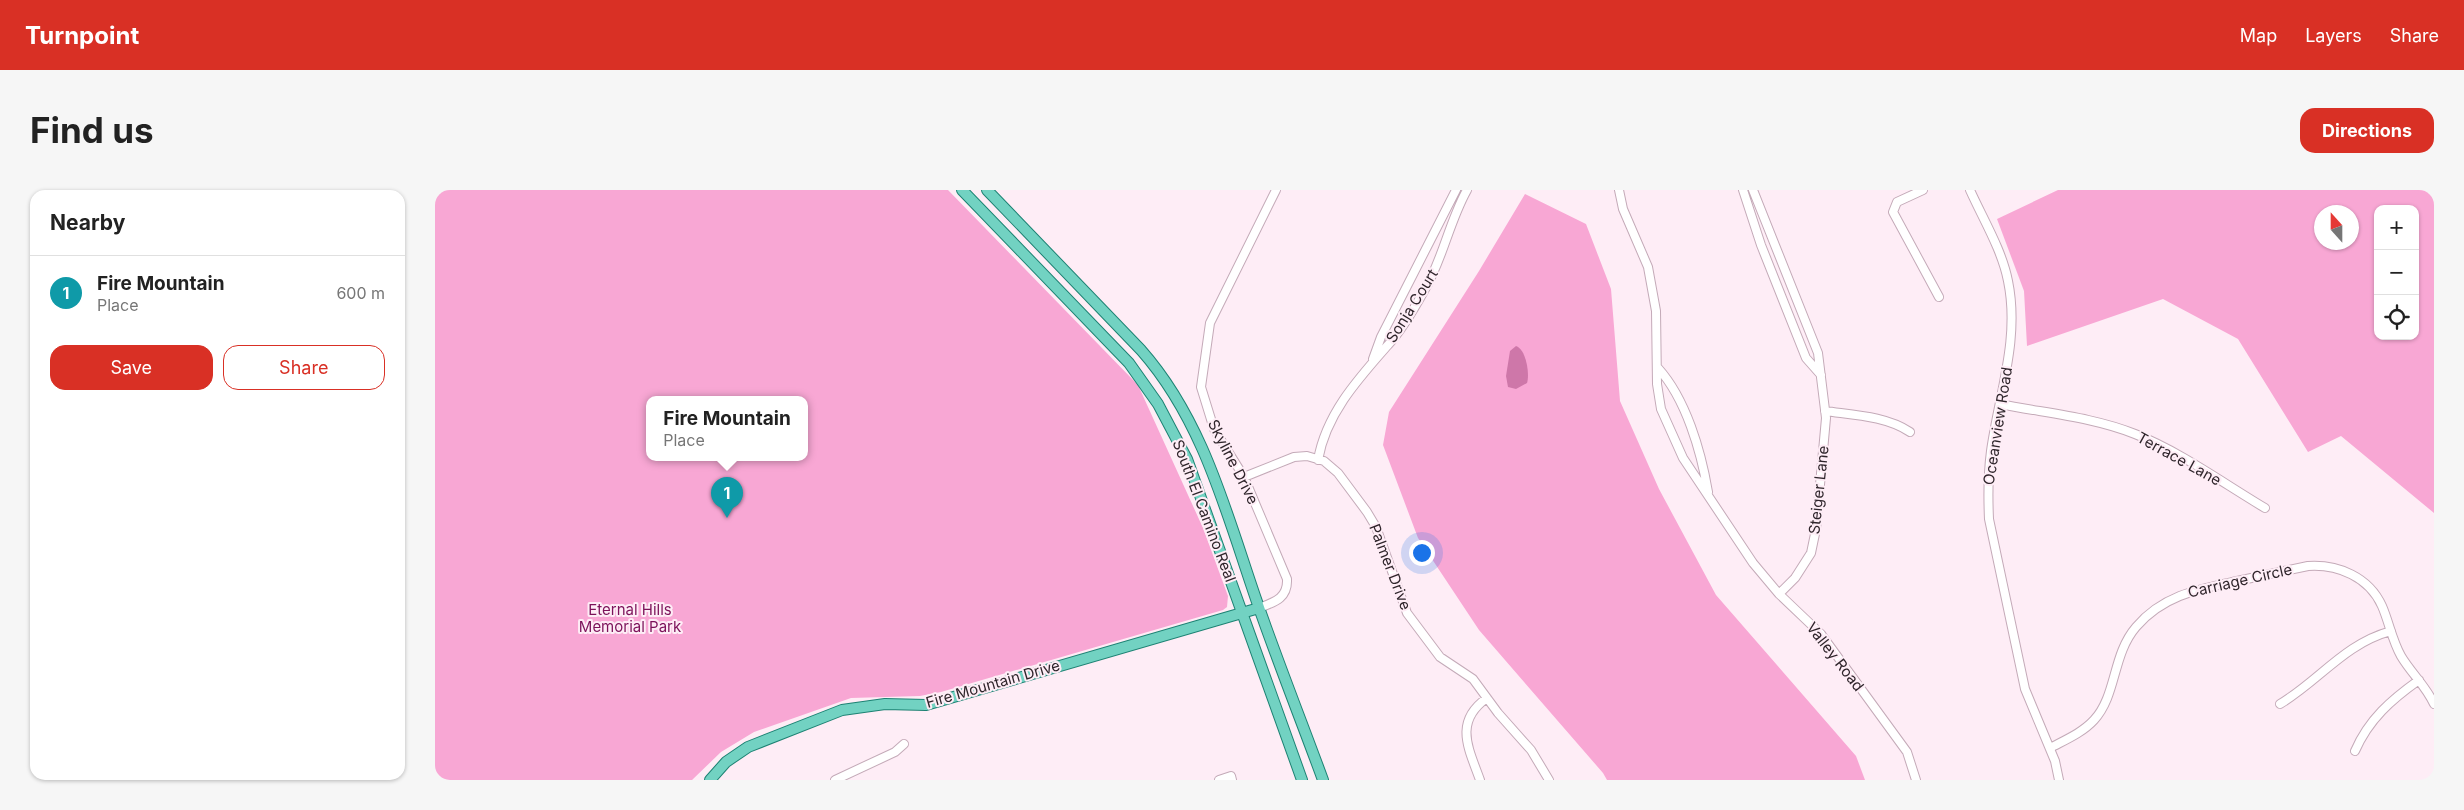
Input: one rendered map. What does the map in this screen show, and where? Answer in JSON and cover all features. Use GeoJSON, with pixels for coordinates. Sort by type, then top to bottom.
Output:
{"type":"FeatureCollection","features":[{"type":"Feature","properties":{"kind":"main road","name":"South El Camino Real"},"geometry":{"type":"LineString","coordinates":[[962,190],[1129,363],[1145,384],[1187,458],[1302,780]]}},
{"type":"Feature","properties":{"kind":"main road","name":"South El Camino Real"},"geometry":{"type":"LineString","coordinates":[[987,190],[1141,350],[1176,395],[1192,425],[1210,467],[1259,608],[1323,780]]}},
{"type":"Feature","properties":{"kind":"main road","name":"Fire Mountain Drive"},"geometry":{"type":"LineString","coordinates":[[716,778],[726,762],[758,741],[842,710],[885,704],[926,705],[1259,608]]}},
{"type":"Feature","properties":{"kind":"street","name":"Skyline Drive"},"geometry":{"type":"LineString","coordinates":[[1259,608],[1279,601],[1287,590],[1287,579],[1244,477],[1214,429],[1201,387],[1202,365],[1210,324],[1276,190]]}},
{"type":"Feature","properties":{"kind":"street","name":"Sonja Court"},"geometry":{"type":"LineString","coordinates":[[1372,362],[1381,337],[1456,190]]}},
{"type":"Feature","properties":{"kind":"street","name":"Sonja Court"},"geometry":{"type":"LineString","coordinates":[[1318,460],[1322,440],[1336,410],[1372,362],[1390,344],[1431,280],[1453,219],[1467,190]]}},
{"type":"Feature","properties":{"kind":"street","name":"Valley Road"},"geometry":{"type":"LineString","coordinates":[[1619,190],[1623,209],[1648,267],[1656,311],[1657,384],[1661,409],[1683,458],[1753,563],[1779,594],[1821,634],[1907,752],[1916,780]]}},
{"type":"Feature","properties":{"kind":"street"},"geometry":{"type":"LineString","coordinates":[[1743,190],[1761,246],[1807,358],[1821,375]]}},
{"type":"Feature","properties":{"kind":"street","name":"Steiger Lane"},"geometry":{"type":"LineString","coordinates":[[1753,190],[1818,353],[1825,411],[1815,537],[1811,553],[1795,578],[1779,594]]}},
{"type":"Feature","properties":{"kind":"street"},"geometry":{"type":"LineString","coordinates":[[1923,190],[1897,202],[1893,212],[1939,297]]}},
{"type":"Feature","properties":{"kind":"street","name":"Oceanview Road"},"geometry":{"type":"LineString","coordinates":[[1970,190],[2008,281],[2013,338],[1991,451],[1988,495],[1989,519],[2025,689],[2050,748],[2059,780]]}},
{"type":"Feature","properties":{"kind":"street","name":"Valley Road"},"geometry":{"type":"LineString","coordinates":[[1658,368],[1669,381],[1683,410],[1705,474],[1708,493]]}},
{"type":"Feature","properties":{"kind":"street","name":"Terrace Lane"},"geometry":{"type":"LineString","coordinates":[[2000,404],[2107,425],[2134,433],[2158,444],[2265,508]]}},
{"type":"Feature","properties":{"kind":"street"},"geometry":{"type":"LineString","coordinates":[[1825,411],[1887,422],[1898,425],[1910,432]]}},
{"type":"Feature","properties":{"kind":"street","name":"Palmer Drive"},"geometry":{"type":"LineString","coordinates":[[1244,477],[1294,456],[1307,456],[1324,461],[1338,473],[1371,518],[1407,613],[1440,657],[1473,679],[1531,750],[1549,780]]}},
{"type":"Feature","properties":{"kind":"street","name":"Carriage Circle"},"geometry":{"type":"LineString","coordinates":[[2050,748],[2078,734],[2095,720],[2106,701],[2117,660],[2136,627],[2156,608],[2188,591],[2320,565],[2344,570],[2369,587],[2381,604],[2401,657],[2419,680],[2434,704]]}},
{"type":"Feature","properties":{"kind":"street"},"geometry":{"type":"LineString","coordinates":[[2280,704],[2300,692],[2352,647],[2375,635],[2391,631]]}},
{"type":"Feature","properties":{"kind":"street"},"geometry":{"type":"LineString","coordinates":[[2355,751],[2363,733],[2389,702],[2419,680]]}},
{"type":"Feature","properties":{"kind":"street"},"geometry":{"type":"LineString","coordinates":[[1480,780],[1466,741],[1467,727],[1470,716],[1487,698]]}},
{"type":"Feature","properties":{"kind":"street"},"geometry":{"type":"LineString","coordinates":[[835,780],[895,752],[904,744]]}},
{"type":"Feature","properties":{"kind":"street"},"geometry":{"type":"LineString","coordinates":[[1219,780],[1231,778]]}},
{"type":"Feature","properties":{"kind":"green space","name":"Eternal Hills Memorial Park"},"geometry":{"type":"Polygon","coordinates":[[[435,190],[948,190],[1138,385],[1203,528],[1228,596],[1227,607],[1223,610],[941,692],[920,696],[851,698],[754,732],[721,752],[692,780],[435,780],[435,190]]]}},
{"type":"Feature","properties":{"kind":"green space"},"geometry":{"type":"Polygon","coordinates":[[[2058,190],[2434,190],[2434,513],[2341,436],[2308,452],[2238,339],[2163,299],[2027,346],[2024,291],[1997,219],[2058,190]]]}},
{"type":"Feature","properties":{"kind":"green space"},"geometry":{"type":"Polygon","coordinates":[[[1525,194],[1586,224],[1611,289],[1620,401],[1659,489],[1716,595],[1856,756],[1865,780],[1607,780],[1603,773],[1479,630],[1418,538],[1383,445],[1389,412],[1479,271],[1525,194]]]}},
{"type":"Feature","properties":{"kind":"shaded area"},"geometry":{"type":"Polygon","coordinates":[[[1516,346],[1525,357],[1528,379],[1527,383],[1516,389],[1508,387],[1506,376],[1510,351],[1516,346]]]}},
{"type":"Feature","properties":{"kind":"place","name":"Fire Mountain"},"geometry":{"type":"Point","coordinates":[727,518]}}]}
